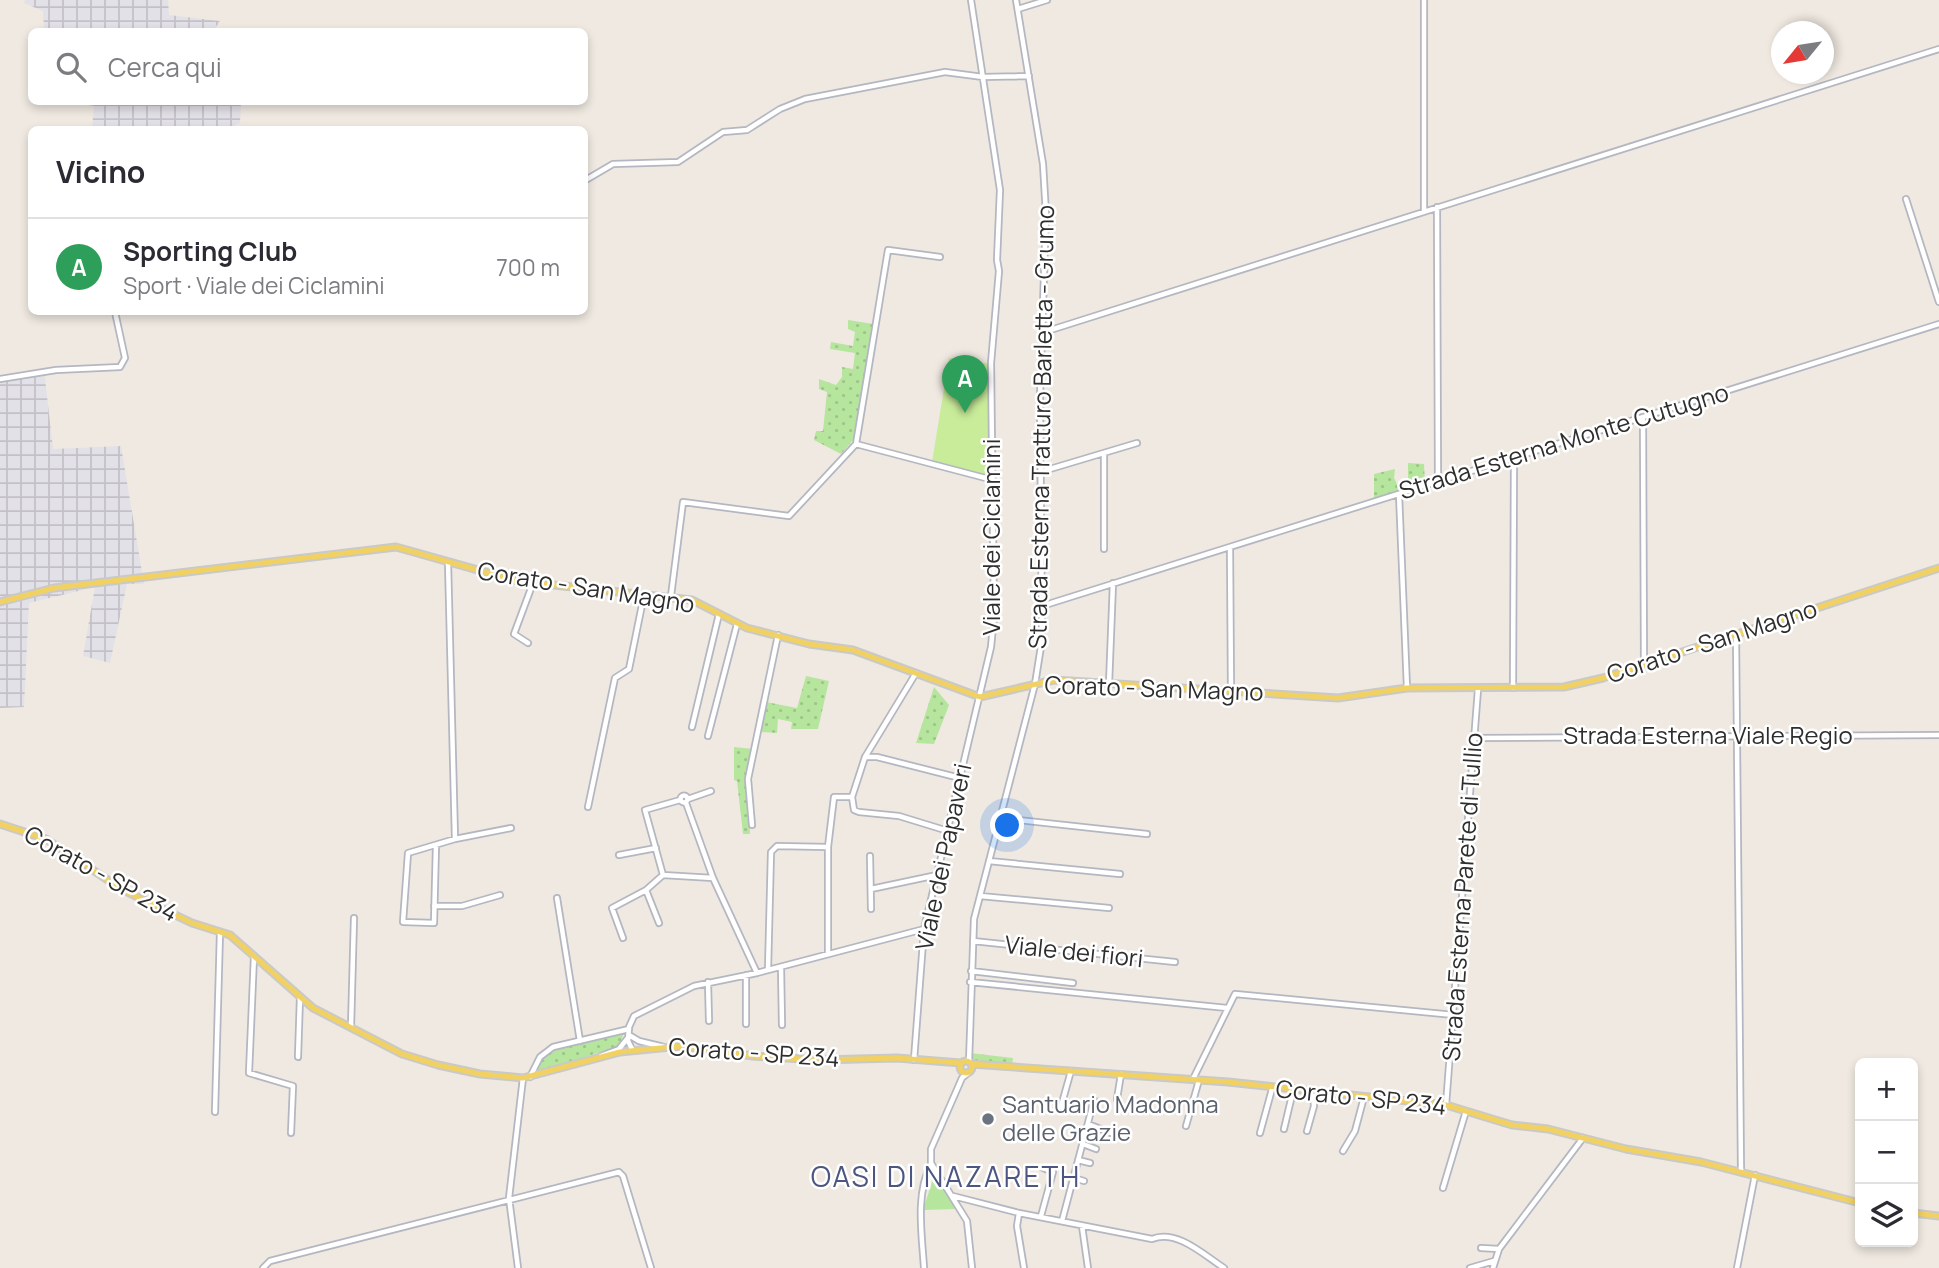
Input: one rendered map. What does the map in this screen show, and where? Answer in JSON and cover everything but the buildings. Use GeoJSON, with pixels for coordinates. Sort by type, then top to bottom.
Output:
{"type":"FeatureCollection","features":[{"type":"Feature","properties":{"kind":"main road","name":"Corato - San Magno"},"geometry":{"type":"LineString","coordinates":[[0,601],[54,589],[396,547],[533,583],[692,600],[737,624],[809,644],[853,650],[980,697],[1054,680],[1338,698],[1406,688],[1564,687],[1644,664],[1939,568]]}},
{"type":"Feature","properties":{"kind":"main road","name":"Corato - SP 234"},"geometry":{"type":"LineString","coordinates":[[0,824],[46,839],[124,890],[192,923],[230,935],[300,997],[402,1054],[480,1074],[527,1077],[632,1049],[664,1046],[819,1060],[914,1060],[966,1067],[1196,1080],[1446,1105],[1512,1125],[1584,1137],[1741,1171],[1855,1202]]}},
{"type":"Feature","properties":{"kind":"main road"},"geometry":{"type":"LineString","coordinates":[[1918,1214],[1939,1216]]}},
{"type":"Feature","properties":{"kind":"street","name":"Viale dei Ciclamini"},"geometry":{"type":"LineString","coordinates":[[971,0],[1000,190],[997,260],[999,271],[991,363],[994,616],[991,647],[980,697]]}},
{"type":"Feature","properties":{"kind":"street","name":"Strada Esterna Tratturo Barletta - Grumo"},"geometry":{"type":"LineString","coordinates":[[925,1268],[921,1213],[926,1174],[932,1163],[931,1149],[966,1067],[973,941],[980,896],[1035,684],[1042,640],[1041,333],[1046,214],[1043,164],[1016,0]]}},
{"type":"Feature","properties":{"kind":"street"},"geometry":{"type":"LineString","coordinates":[[1018,9],[1047,0]]}},
{"type":"Feature","properties":{"kind":"street"},"geometry":{"type":"LineString","coordinates":[[1424,0],[1424,211]]}},
{"type":"Feature","properties":{"kind":"street"},"geometry":{"type":"LineString","coordinates":[[1041,333],[1939,49]]}},
{"type":"Feature","properties":{"kind":"street"},"geometry":{"type":"LineString","coordinates":[[588,179],[613,164],[678,162],[723,132],[747,130],[780,109],[804,99],[945,72],[983,77],[1029,76]]}},
{"type":"Feature","properties":{"kind":"street"},"geometry":{"type":"LineString","coordinates":[[1906,199],[1939,302]]}},
{"type":"Feature","properties":{"kind":"street"},"geometry":{"type":"LineString","coordinates":[[1437,207],[1438,482]]}},
{"type":"Feature","properties":{"kind":"street"},"geometry":{"type":"LineString","coordinates":[[671,596],[683,502],[789,516],[856,444],[888,250],[940,257]]}},
{"type":"Feature","properties":{"kind":"street"},"geometry":{"type":"LineString","coordinates":[[0,379],[56,370],[120,367],[125,358],[116,315]]}},
{"type":"Feature","properties":{"kind":"street","name":"Strada Esterna Monte Cutugno"},"geometry":{"type":"LineString","coordinates":[[1042,606],[1939,324]]}},
{"type":"Feature","properties":{"kind":"street"},"geometry":{"type":"LineString","coordinates":[[1643,418],[1644,664]]}},
{"type":"Feature","properties":{"kind":"street"},"geometry":{"type":"LineString","coordinates":[[1040,472],[1138,443]]}},
{"type":"Feature","properties":{"kind":"street"},"geometry":{"type":"LineString","coordinates":[[856,444],[993,480]]}},
{"type":"Feature","properties":{"kind":"street"},"geometry":{"type":"LineString","coordinates":[[1104,453],[1104,549]]}},
{"type":"Feature","properties":{"kind":"street"},"geometry":{"type":"LineString","coordinates":[[1513,688],[1514,458]]}},
{"type":"Feature","properties":{"kind":"street"},"geometry":{"type":"LineString","coordinates":[[1399,494],[1406,688]]}},
{"type":"Feature","properties":{"kind":"street"},"geometry":{"type":"LineString","coordinates":[[1230,547],[1231,691]]}},
{"type":"Feature","properties":{"kind":"street"},"geometry":{"type":"LineString","coordinates":[[448,562],[455,839]]}},
{"type":"Feature","properties":{"kind":"street"},"geometry":{"type":"LineString","coordinates":[[528,643],[514,634],[533,583]]}},
{"type":"Feature","properties":{"kind":"street"},"geometry":{"type":"LineString","coordinates":[[1109,684],[1113,583]]}},
{"type":"Feature","properties":{"kind":"street"},"geometry":{"type":"LineString","coordinates":[[588,807],[615,678],[629,669],[644,594]]}},
{"type":"Feature","properties":{"kind":"street"},"geometry":{"type":"LineString","coordinates":[[692,727],[719,614]]}},
{"type":"Feature","properties":{"kind":"street"},"geometry":{"type":"LineString","coordinates":[[708,736],[737,624]]}},
{"type":"Feature","properties":{"kind":"street"},"geometry":{"type":"LineString","coordinates":[[1735,634],[1741,1171]]}},
{"type":"Feature","properties":{"kind":"street"},"geometry":{"type":"LineString","coordinates":[[752,825],[748,779],[778,635]]}},
{"type":"Feature","properties":{"kind":"street"},"geometry":{"type":"LineString","coordinates":[[916,673],[865,758],[852,797],[854,810],[859,813],[899,816],[948,831]]}},
{"type":"Feature","properties":{"kind":"street","name":"Strada Esterna Parete di Tullio"},"geometry":{"type":"LineString","coordinates":[[1446,1105],[1478,689]]}},
{"type":"Feature","properties":{"kind":"street","name":"Viale dei Papaveri"},"geometry":{"type":"LineString","coordinates":[[914,1060],[924,929],[980,697]]}},
{"type":"Feature","properties":{"kind":"street","name":"Strada Esterna Viale Regio"},"geometry":{"type":"LineString","coordinates":[[1476,738],[1939,735]]}},
{"type":"Feature","properties":{"kind":"street"},"geometry":{"type":"LineString","coordinates":[[865,758],[877,757],[960,778]]}},
{"type":"Feature","properties":{"kind":"street"},"geometry":{"type":"LineString","coordinates":[[663,875],[645,810],[711,791]]}},
{"type":"Feature","properties":{"kind":"street"},"geometry":{"type":"LineString","coordinates":[[828,954],[828,847],[834,797],[852,797]]}},
{"type":"Feature","properties":{"kind":"street"},"geometry":{"type":"LineString","coordinates":[[685,800],[713,878],[757,973]]}},
{"type":"Feature","properties":{"kind":"street"},"geometry":{"type":"LineString","coordinates":[[1000,818],[1147,834]]}},
{"type":"Feature","properties":{"kind":"street"},"geometry":{"type":"LineString","coordinates":[[436,845],[434,923],[403,922],[408,853],[455,839],[511,828]]}},
{"type":"Feature","properties":{"kind":"street"},"geometry":{"type":"LineString","coordinates":[[768,970],[771,852],[777,846],[828,847]]}},
{"type":"Feature","properties":{"kind":"street"},"geometry":{"type":"LineString","coordinates":[[619,855],[656,848]]}},
{"type":"Feature","properties":{"kind":"street"},"geometry":{"type":"LineString","coordinates":[[870,856],[871,909]]}},
{"type":"Feature","properties":{"kind":"street"},"geometry":{"type":"LineString","coordinates":[[989,861],[1120,874]]}},
{"type":"Feature","properties":{"kind":"street"},"geometry":{"type":"LineString","coordinates":[[623,938],[612,908],[646,890],[663,875],[713,878]]}},
{"type":"Feature","properties":{"kind":"street"},"geometry":{"type":"LineString","coordinates":[[871,889],[937,875]]}},
{"type":"Feature","properties":{"kind":"street"},"geometry":{"type":"LineString","coordinates":[[646,890],[659,923]]}},
{"type":"Feature","properties":{"kind":"street"},"geometry":{"type":"LineString","coordinates":[[434,906],[462,906],[500,895]]}},
{"type":"Feature","properties":{"kind":"street"},"geometry":{"type":"LineString","coordinates":[[980,896],[1109,908]]}},
{"type":"Feature","properties":{"kind":"street"},"geometry":{"type":"LineString","coordinates":[[557,898],[580,1041]]}},
{"type":"Feature","properties":{"kind":"street"},"geometry":{"type":"LineString","coordinates":[[351,1027],[354,918]]}},
{"type":"Feature","properties":{"kind":"street"},"geometry":{"type":"LineString","coordinates":[[599,1057],[619,1049],[634,1016],[694,986],[757,973],[924,929]]}},
{"type":"Feature","properties":{"kind":"street"},"geometry":{"type":"LineString","coordinates":[[215,1112],[220,932]]}},
{"type":"Feature","properties":{"kind":"street","name":"Viale dei fiori"},"geometry":{"type":"LineString","coordinates":[[973,941],[1175,962]]}},
{"type":"Feature","properties":{"kind":"street"},"geometry":{"type":"LineString","coordinates":[[254,955],[249,1073],[293,1086],[291,1133]]}},
{"type":"Feature","properties":{"kind":"street"},"geometry":{"type":"LineString","coordinates":[[781,967],[782,1025]]}},
{"type":"Feature","properties":{"kind":"street"},"geometry":{"type":"LineString","coordinates":[[971,971],[1073,984]]}},
{"type":"Feature","properties":{"kind":"street"},"geometry":{"type":"LineString","coordinates":[[746,975],[746,1024]]}},
{"type":"Feature","properties":{"kind":"street"},"geometry":{"type":"LineString","coordinates":[[708,982],[709,1021]]}},
{"type":"Feature","properties":{"kind":"street"},"geometry":{"type":"LineString","coordinates":[[970,982],[1228,1008]]}},
{"type":"Feature","properties":{"kind":"street"},"geometry":{"type":"LineString","coordinates":[[1186,1126],[1196,1080],[1235,994],[1454,1015]]}},
{"type":"Feature","properties":{"kind":"street"},"geometry":{"type":"LineString","coordinates":[[298,1057],[300,997]]}},
{"type":"Feature","properties":{"kind":"street"},"geometry":{"type":"LineString","coordinates":[[518,1268],[509,1198],[527,1077],[545,1051],[629,1032]]}},
{"type":"Feature","properties":{"kind":"street"},"geometry":{"type":"LineString","coordinates":[[629,1032],[639,1041],[664,1046]]}},
{"type":"Feature","properties":{"kind":"street"},"geometry":{"type":"LineString","coordinates":[[629,1032],[632,1049]]}},
{"type":"Feature","properties":{"kind":"street"},"geometry":{"type":"LineString","coordinates":[[1060,1110],[1071,1071]]}},
{"type":"Feature","properties":{"kind":"street"},"geometry":{"type":"LineString","coordinates":[[1117,1098],[1121,1074]]}},
{"type":"Feature","properties":{"kind":"street"},"geometry":{"type":"LineString","coordinates":[[1260,1133],[1272,1089]]}},
{"type":"Feature","properties":{"kind":"street"},"geometry":{"type":"LineString","coordinates":[[1284,1129],[1293,1091]]}},
{"type":"Feature","properties":{"kind":"street"},"geometry":{"type":"LineString","coordinates":[[1307,1131],[1314,1107],[1313,1093]]}},
{"type":"Feature","properties":{"kind":"street"},"geometry":{"type":"LineString","coordinates":[[1343,1151],[1354,1131],[1364,1097]]}},
{"type":"Feature","properties":{"kind":"street"},"geometry":{"type":"LineString","coordinates":[[1062,1221],[1094,1100]]}},
{"type":"Feature","properties":{"kind":"street"},"geometry":{"type":"LineString","coordinates":[[1443,1188],[1466,1111]]}},
{"type":"Feature","properties":{"kind":"street"},"geometry":{"type":"LineString","coordinates":[[1088,1124],[1116,1135]]}},
{"type":"Feature","properties":{"kind":"street"},"geometry":{"type":"LineString","coordinates":[[1493,1268],[1499,1248],[1584,1137]]}},
{"type":"Feature","properties":{"kind":"street"},"geometry":{"type":"LineString","coordinates":[[1083,1144],[1096,1149]]}},
{"type":"Feature","properties":{"kind":"street"},"geometry":{"type":"LineString","coordinates":[[1079,1160],[1090,1163]]}},
{"type":"Feature","properties":{"kind":"street"},"geometry":{"type":"LineString","coordinates":[[932,1163],[967,1221],[972,1268]]}},
{"type":"Feature","properties":{"kind":"street"},"geometry":{"type":"LineString","coordinates":[[1041,1216],[1053,1172],[1043,1168]]}},
{"type":"Feature","properties":{"kind":"street"},"geometry":{"type":"LineString","coordinates":[[263,1268],[270,1261],[619,1172],[623,1176],[651,1268]]}},
{"type":"Feature","properties":{"kind":"street"},"geometry":{"type":"LineString","coordinates":[[1737,1268],[1755,1175]]}},
{"type":"Feature","properties":{"kind":"street"},"geometry":{"type":"LineString","coordinates":[[1074,1178],[1084,1181]]}},
{"type":"Feature","properties":{"kind":"street"},"geometry":{"type":"LineString","coordinates":[[953,1196],[1019,1213],[1152,1240],[1160,1236],[1174,1237],[1224,1268]]}},
{"type":"Feature","properties":{"kind":"street"},"geometry":{"type":"LineString","coordinates":[[1019,1213],[1017,1226],[1024,1268]]}},
{"type":"Feature","properties":{"kind":"street"},"geometry":{"type":"LineString","coordinates":[[1082,1226],[1088,1268]]}},
{"type":"Feature","properties":{"kind":"street"},"geometry":{"type":"LineString","coordinates":[[1481,1248],[1499,1248]]}},
{"type":"Feature","properties":{"kind":"street"},"geometry":{"type":"LineString","coordinates":[[1470,1268],[1494,1261]]}},
{"type":"Feature","properties":{"kind":"shaded area"},"geometry":{"type":"Polygon","coordinates":[[[25,0],[168,0],[169,15],[220,21],[215,28],[44,28],[43,11],[24,3],[25,0]]]}},
{"type":"Feature","properties":{"kind":"shaded area"},"geometry":{"type":"Polygon","coordinates":[[[88,105],[241,105],[240,123],[233,126],[92,126],[94,106],[88,105]]]}},
{"type":"Feature","properties":{"kind":"shaded area"},"geometry":{"type":"Polygon","coordinates":[[[44,370],[53,449],[121,446],[144,584],[127,584],[110,663],[83,656],[95,587],[29,603],[24,707],[0,708],[0,376],[44,370]]]}},
{"type":"Feature","properties":{"kind":"green space"},"geometry":{"type":"Polygon","coordinates":[[[848,320],[873,324],[854,439],[841,454],[814,440],[816,431],[823,431],[827,392],[819,389],[819,379],[836,385],[842,377],[842,367],[853,369],[855,353],[830,349],[831,342],[853,346],[855,332],[848,329],[848,320]]]}},
{"type":"Feature","properties":{"kind":"green space"},"geometry":{"type":"Polygon","coordinates":[[[949,358],[990,364],[991,478],[932,462],[949,358]]]}},
{"type":"Feature","properties":{"kind":"green space"},"geometry":{"type":"Polygon","coordinates":[[[1408,463],[1424,464],[1425,484],[1408,490],[1408,463]]]}},
{"type":"Feature","properties":{"kind":"green space"},"geometry":{"type":"Polygon","coordinates":[[[1395,469],[1394,478],[1401,492],[1374,501],[1374,474],[1395,469]]]}},
{"type":"Feature","properties":{"kind":"green space"},"geometry":{"type":"Polygon","coordinates":[[[806,676],[829,681],[818,729],[791,729],[792,722],[778,719],[777,733],[761,732],[766,702],[797,708],[806,676]]]}},
{"type":"Feature","properties":{"kind":"green space"},"geometry":{"type":"Polygon","coordinates":[[[934,687],[949,705],[934,744],[916,743],[934,687]]]}},
{"type":"Feature","properties":{"kind":"green space"},"geometry":{"type":"Polygon","coordinates":[[[734,747],[753,749],[747,780],[750,834],[743,834],[737,781],[734,780],[734,747]]]}},
{"type":"Feature","properties":{"kind":"green space"},"geometry":{"type":"Polygon","coordinates":[[[624,1033],[619,1046],[537,1073],[541,1062],[560,1048],[624,1033]]]}},
{"type":"Feature","properties":{"kind":"green space"},"geometry":{"type":"Polygon","coordinates":[[[970,1053],[1013,1058],[1012,1064],[970,1060],[970,1053]]]}},
{"type":"Feature","properties":{"kind":"green space"},"geometry":{"type":"Polygon","coordinates":[[[934,1176],[957,1209],[923,1210],[934,1176]]]}},
{"type":"Feature","properties":{"kind":"place","name":"Sporting Club"},"geometry":{"type":"Point","coordinates":[965,413]}},
{"type":"Feature","properties":{"kind":"place","name":"Santuario Madonna delle Grazie"},"geometry":{"type":"Point","coordinates":[988,1119]}},
{"type":"Feature","properties":{"kind":"district","name":"OASI DI NAZARETH"},"geometry":{"type":"Point","coordinates":[946,1177]}}]}
